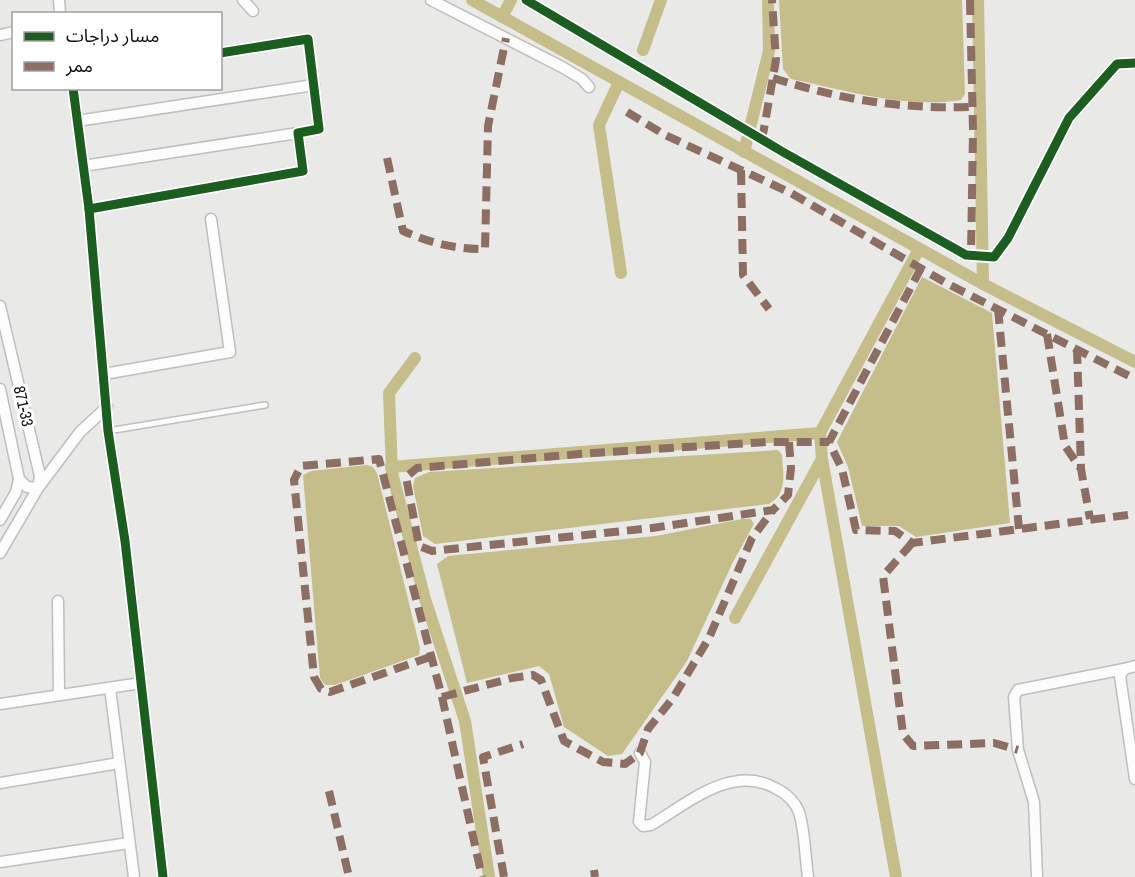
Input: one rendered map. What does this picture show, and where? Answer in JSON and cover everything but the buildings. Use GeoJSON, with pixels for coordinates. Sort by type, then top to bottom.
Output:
{"type":"FeatureCollection","features":[{"type":"Feature","properties":{"kind":"street"},"geometry":{"type":"LineString","coordinates":[[243,0],[254,11]]}},
{"type":"Feature","properties":{"kind":"street"},"geometry":{"type":"LineString","coordinates":[[431,0],[562,67],[582,79],[589,87]]}},
{"type":"Feature","properties":{"kind":"street"},"geometry":{"type":"LineString","coordinates":[[526,0],[783,152],[966,255],[994,257],[1008,238],[1069,118],[1116,64],[1135,63]]}},
{"type":"Feature","properties":{"kind":"street"},"geometry":{"type":"LineString","coordinates":[[83,166],[319,129],[308,39],[222,53]]}},
{"type":"Feature","properties":{"kind":"street"},"geometry":{"type":"LineString","coordinates":[[77,121],[314,85]]}},
{"type":"Feature","properties":{"kind":"street"},"geometry":{"type":"LineString","coordinates":[[73,90],[89,209],[108,431],[141,683],[163,877]]}},
{"type":"Feature","properties":{"kind":"street"},"geometry":{"type":"LineString","coordinates":[[89,209],[303,171],[298,132]]}},
{"type":"Feature","properties":{"kind":"street"},"geometry":{"type":"LineString","coordinates":[[104,374],[230,352],[211,219]]}},
{"type":"Feature","properties":{"kind":"street","name":"871-33"},"geometry":{"type":"LineString","coordinates":[[0,306],[40,471]]}},
{"type":"Feature","properties":{"kind":"street"},"geometry":{"type":"LineString","coordinates":[[0,389],[19,479],[16,492],[0,520]]}},
{"type":"Feature","properties":{"kind":"street"},"geometry":{"type":"LineString","coordinates":[[19,479],[48,466],[67,442],[107,407]]}},
{"type":"Feature","properties":{"kind":"street"},"geometry":{"type":"LineString","coordinates":[[0,553],[38,488],[80,432]]}},
{"type":"Feature","properties":{"kind":"street"},"geometry":{"type":"LineString","coordinates":[[38,488],[40,471]]}},
{"type":"Feature","properties":{"kind":"street"},"geometry":{"type":"LineString","coordinates":[[19,479],[27,487],[38,488]]}},
{"type":"Feature","properties":{"kind":"street"},"geometry":{"type":"LineString","coordinates":[[58,601],[59,695]]}},
{"type":"Feature","properties":{"kind":"street"},"geometry":{"type":"LineString","coordinates":[[1129,668],[1120,676],[1135,779]]}},
{"type":"Feature","properties":{"kind":"street"},"geometry":{"type":"LineString","coordinates":[[1037,877],[1034,802],[1018,750],[1014,697],[1018,690],[1129,668]]}},
{"type":"Feature","properties":{"kind":"street"},"geometry":{"type":"LineString","coordinates":[[0,704],[141,683]]}},
{"type":"Feature","properties":{"kind":"street"},"geometry":{"type":"LineString","coordinates":[[110,688],[134,877]]}},
{"type":"Feature","properties":{"kind":"street"},"geometry":{"type":"LineString","coordinates":[[640,753],[645,762],[639,822],[643,826],[651,825],[716,786],[735,780],[749,779],[774,787],[789,796],[799,811],[808,877]]}},
{"type":"Feature","properties":{"kind":"street"},"geometry":{"type":"LineString","coordinates":[[0,783],[119,763]]}},
{"type":"Feature","properties":{"kind":"street"},"geometry":{"type":"LineString","coordinates":[[0,862],[129,843]]}},
{"type":"Feature","properties":{"kind":"lane"},"geometry":{"type":"LineString","coordinates":[[108,431],[265,405]]}},
{"type":"Feature","properties":{"kind":"shaded area"},"geometry":{"type":"Polygon","coordinates":[[[779,0],[962,0],[965,94],[961,100],[918,102],[875,97],[791,79],[783,69],[779,0]]]}},
{"type":"Feature","properties":{"kind":"shaded area"},"geometry":{"type":"Polygon","coordinates":[[[922,277],[992,313],[1010,523],[916,537],[899,526],[862,526],[848,467],[837,442],[922,277]]]}},
{"type":"Feature","properties":{"kind":"shaded area"},"geometry":{"type":"Polygon","coordinates":[[[778,450],[782,455],[782,489],[775,500],[769,504],[435,544],[423,536],[413,486],[415,478],[429,472],[778,450]]]}},
{"type":"Feature","properties":{"kind":"shaded area"},"geometry":{"type":"Polygon","coordinates":[[[367,465],[373,467],[377,473],[420,648],[419,655],[335,685],[325,685],[320,678],[303,475],[311,471],[367,465]]]}},
{"type":"Feature","properties":{"kind":"shaded area"},"geometry":{"type":"Polygon","coordinates":[[[751,519],[754,524],[733,562],[687,661],[622,754],[608,756],[564,727],[549,674],[539,666],[467,683],[437,564],[448,556],[656,536],[751,519]]]}},
{"type":"Feature","properties":{"kind":"waterway"},"geometry":{"type":"LineString","coordinates":[[472,0],[983,284],[1135,362]]}},
{"type":"Feature","properties":{"kind":"waterway"},"geometry":{"type":"LineString","coordinates":[[502,17],[511,0]]}},
{"type":"Feature","properties":{"kind":"waterway"},"geometry":{"type":"LineString","coordinates":[[643,50],[661,0]]}},
{"type":"Feature","properties":{"kind":"waterway"},"geometry":{"type":"LineString","coordinates":[[744,152],[769,51],[768,0]]}},
{"type":"Feature","properties":{"kind":"waterway"},"geometry":{"type":"LineString","coordinates":[[978,0],[983,284]]}},
{"type":"Feature","properties":{"kind":"waterway"},"geometry":{"type":"LineString","coordinates":[[619,82],[599,125],[621,273]]}},
{"type":"Feature","properties":{"kind":"waterway"},"geometry":{"type":"LineString","coordinates":[[391,467],[820,433],[919,249]]}},
{"type":"Feature","properties":{"kind":"waterway"},"geometry":{"type":"LineString","coordinates":[[415,358],[389,393],[392,473],[425,599],[465,721],[489,877]]}},
{"type":"Feature","properties":{"kind":"waterway"},"geometry":{"type":"LineString","coordinates":[[735,618],[822,459],[820,433]]}},
{"type":"Feature","properties":{"kind":"waterway"},"geometry":{"type":"LineString","coordinates":[[822,459],[896,877]]}},
{"type":"Feature","properties":{"kind":"marked path"},"geometry":{"type":"LineString","coordinates":[[762,140],[776,60],[772,0]]}},
{"type":"Feature","properties":{"kind":"marked path"},"geometry":{"type":"LineString","coordinates":[[970,0],[973,131],[971,255]]}},
{"type":"Feature","properties":{"kind":"marked path"},"geometry":{"type":"LineString","coordinates":[[387,158],[403,231],[443,244],[485,249],[488,126],[506,38]]}},
{"type":"Feature","properties":{"kind":"marked path"},"geometry":{"type":"LineString","coordinates":[[773,78],[798,86],[871,102],[972,107]]}},
{"type":"Feature","properties":{"kind":"marked path"},"geometry":{"type":"LineString","coordinates":[[627,112],[665,135],[791,193],[946,283],[1135,379]]}},
{"type":"Feature","properties":{"kind":"marked path"},"geometry":{"type":"LineString","coordinates":[[741,170],[743,275],[769,309]]}},
{"type":"Feature","properties":{"kind":"marked path"},"geometry":{"type":"LineString","coordinates":[[921,268],[829,442],[842,469],[856,530],[895,531],[912,543],[1135,514]]}},
{"type":"Feature","properties":{"kind":"marked path"},"geometry":{"type":"LineString","coordinates":[[998,309],[1019,529]]}},
{"type":"Feature","properties":{"kind":"marked path"},"geometry":{"type":"LineString","coordinates":[[1047,334],[1065,446],[1081,469],[1090,519]]}},
{"type":"Feature","properties":{"kind":"marked path"},"geometry":{"type":"LineString","coordinates":[[1077,349],[1081,469]]}},
{"type":"Feature","properties":{"kind":"marked path"},"geometry":{"type":"LineString","coordinates":[[789,442],[791,468],[788,495],[773,510],[652,528],[432,551],[419,546],[406,477],[417,468],[592,453],[767,442],[829,442]]}},
{"type":"Feature","properties":{"kind":"marked path"},"geometry":{"type":"LineString","coordinates":[[430,657],[330,692],[321,689],[314,677],[294,480],[301,466],[379,459],[442,697],[482,877]]}},
{"type":"Feature","properties":{"kind":"marked path"},"geometry":{"type":"LineString","coordinates":[[442,697],[512,678],[533,675],[541,680],[564,741],[603,762],[625,764],[640,753],[648,729],[673,698],[709,638],[752,538],[773,510]]}},
{"type":"Feature","properties":{"kind":"marked path"},"geometry":{"type":"LineString","coordinates":[[912,543],[883,576],[903,734],[913,746],[994,743],[1018,750]]}},
{"type":"Feature","properties":{"kind":"marked path"},"geometry":{"type":"LineString","coordinates":[[504,877],[483,757],[523,744]]}},
{"type":"Feature","properties":{"kind":"marked path"},"geometry":{"type":"LineString","coordinates":[[329,791],[349,877]]}},
{"type":"Feature","properties":{"kind":"marked path"},"geometry":{"type":"LineString","coordinates":[[594,870],[595,877]]}},
{"type":"Feature","properties":{"kind":"cycle path"},"geometry":{"type":"LineString","coordinates":[[526,0],[783,152],[966,255],[994,257],[1008,238],[1069,118],[1117,64],[1135,63]]}},
{"type":"Feature","properties":{"kind":"cycle path"},"geometry":{"type":"LineString","coordinates":[[89,209],[303,171],[298,133],[319,129],[308,39],[222,53]]}},
{"type":"Feature","properties":{"kind":"cycle path"},"geometry":{"type":"LineString","coordinates":[[73,90],[89,209],[108,431],[125,541],[163,877]]}}]}
